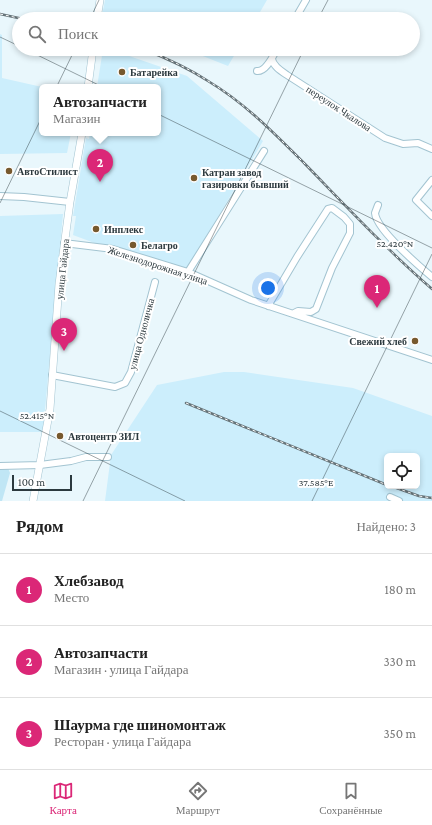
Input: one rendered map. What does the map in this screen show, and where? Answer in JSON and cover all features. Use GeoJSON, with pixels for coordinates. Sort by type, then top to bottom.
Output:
{"type":"FeatureCollection","features":[{"type":"Feature","properties":{"kind":"main road"},"geometry":{"type":"LineString","coordinates":[[98,12],[100,0]]}},
{"type":"Feature","properties":{"kind":"main road"},"geometry":{"type":"LineString","coordinates":[[88,84],[92,56]]}},
{"type":"Feature","properties":{"kind":"main road","name":"улица Гайдара"},"geometry":{"type":"LineString","coordinates":[[33,501],[50,409],[59,284],[70,202],[81,136]]}},
{"type":"Feature","properties":{"kind":"street"},"geometry":{"type":"LineString","coordinates":[[299,12],[306,0]]}},
{"type":"Feature","properties":{"kind":"street"},"geometry":{"type":"LineString","coordinates":[[257,71],[260,72],[264,70],[274,56]]}},
{"type":"Feature","properties":{"kind":"street","name":"переулок Чкалова"},"geometry":{"type":"LineString","coordinates":[[272,59],[275,66],[287,75],[385,138],[403,144],[413,142],[418,143],[432,149]]}},
{"type":"Feature","properties":{"kind":"street"},"geometry":{"type":"LineString","coordinates":[[188,272],[264,151]]}},
{"type":"Feature","properties":{"kind":"street"},"geometry":{"type":"LineString","coordinates":[[432,180],[416,200],[432,216]]}},
{"type":"Feature","properties":{"kind":"street"},"geometry":{"type":"LineString","coordinates":[[0,196],[70,202]]}},
{"type":"Feature","properties":{"kind":"street"},"geometry":{"type":"LineString","coordinates":[[378,205],[375,213],[378,221],[408,257],[432,277]]}},
{"type":"Feature","properties":{"kind":"street"},"geometry":{"type":"LineString","coordinates":[[268,306],[282,280],[313,231],[328,209],[332,208],[344,217],[350,224],[351,228],[349,238],[332,268],[316,308],[312,312],[298,311],[294,314]]}},
{"type":"Feature","properties":{"kind":"street","name":"Железнодорожная улица"},"geometry":{"type":"LineString","coordinates":[[64,243],[113,249],[188,272],[251,300],[432,360]]}},
{"type":"Feature","properties":{"kind":"street","name":"улица Одноличка"},"geometry":{"type":"LineString","coordinates":[[52,375],[115,387],[125,383],[135,358],[155,282]]}},
{"type":"Feature","properties":{"kind":"street"},"geometry":{"type":"LineString","coordinates":[[0,466],[40,465],[71,461],[86,457],[108,457]]}},
{"type":"Feature","properties":{"kind":"street"},"geometry":{"type":"LineString","coordinates":[[390,498],[399,501]]}},
{"type":"Feature","properties":{"kind":"shaded area"},"geometry":{"type":"Polygon","coordinates":[[[105,0],[267,0],[260,12],[103,12],[105,0]]]}},
{"type":"Feature","properties":{"kind":"shaded area"},"geometry":{"type":"Polygon","coordinates":[[[0,34],[2,35],[2,78],[39,86],[39,136],[70,136],[67,153],[0,154],[0,34]]]}},
{"type":"Feature","properties":{"kind":"shaded area"},"geometry":{"type":"Polygon","coordinates":[[[102,56],[129,56],[187,76],[263,141],[183,276],[73,235],[76,216],[73,216],[86,138],[89,139],[90,136],[161,136],[161,84],[97,84],[102,56]]]}},
{"type":"Feature","properties":{"kind":"shaded area"},"geometry":{"type":"Polygon","coordinates":[[[203,56],[234,56],[228,66],[203,56]]]}},
{"type":"Feature","properties":{"kind":"shaded area"},"geometry":{"type":"Polygon","coordinates":[[[63,214],[43,432],[0,432],[0,216],[63,214]]]}},
{"type":"Feature","properties":{"kind":"shaded area"},"geometry":{"type":"Polygon","coordinates":[[[224,372],[244,372],[353,388],[432,416],[432,501],[105,501],[111,455],[157,385],[224,372]]]}},
{"type":"Feature","properties":{"kind":"shaded area"},"geometry":{"type":"Polygon","coordinates":[[[0,468],[8,468],[10,473],[2,501],[0,501],[0,468]]]}},
{"type":"Feature","properties":{"kind":"railway"},"geometry":{"type":"LineString","coordinates":[[0,14],[12,17]]}},
{"type":"Feature","properties":{"kind":"railway"},"geometry":{"type":"LineString","coordinates":[[160,56],[200,76],[235,99],[247,109],[282,141],[383,243],[432,289]]}},
{"type":"Feature","properties":{"kind":"railway"},"geometry":{"type":"LineString","coordinates":[[186,403],[384,484]]}},
{"type":"Feature","properties":{"kind":"railway"},"geometry":{"type":"LineString","coordinates":[[399,489],[419,496],[432,498]]}},
{"type":"Feature","properties":{"kind":"place","name":"Батарейка"},"geometry":{"type":"Point","coordinates":[122,72]}},
{"type":"Feature","properties":{"kind":"place","name":"АвтоСтилист"},"geometry":{"type":"Point","coordinates":[9,171]}},
{"type":"Feature","properties":{"kind":"place","name":"Катран завод газировки бывший"},"geometry":{"type":"Point","coordinates":[194,178]}},
{"type":"Feature","properties":{"kind":"place","name":"Автозапчасти"},"geometry":{"type":"Point","coordinates":[100,182]}},
{"type":"Feature","properties":{"kind":"place","name":"Инплекс"},"geometry":{"type":"Point","coordinates":[96,229]}},
{"type":"Feature","properties":{"kind":"place","name":"Белагро"},"geometry":{"type":"Point","coordinates":[133,245]}},
{"type":"Feature","properties":{"kind":"place","name":"Хлебзавод"},"geometry":{"type":"Point","coordinates":[377,308]}},
{"type":"Feature","properties":{"kind":"place","name":"Свежий хлеб"},"geometry":{"type":"Point","coordinates":[415,341]}},
{"type":"Feature","properties":{"kind":"place","name":"Шаурма где шиномонтаж"},"geometry":{"type":"Point","coordinates":[64,351]}},
{"type":"Feature","properties":{"kind":"place","name":"Автоцентр ЗИЛ"},"geometry":{"type":"Point","coordinates":[60,436]}}]}
